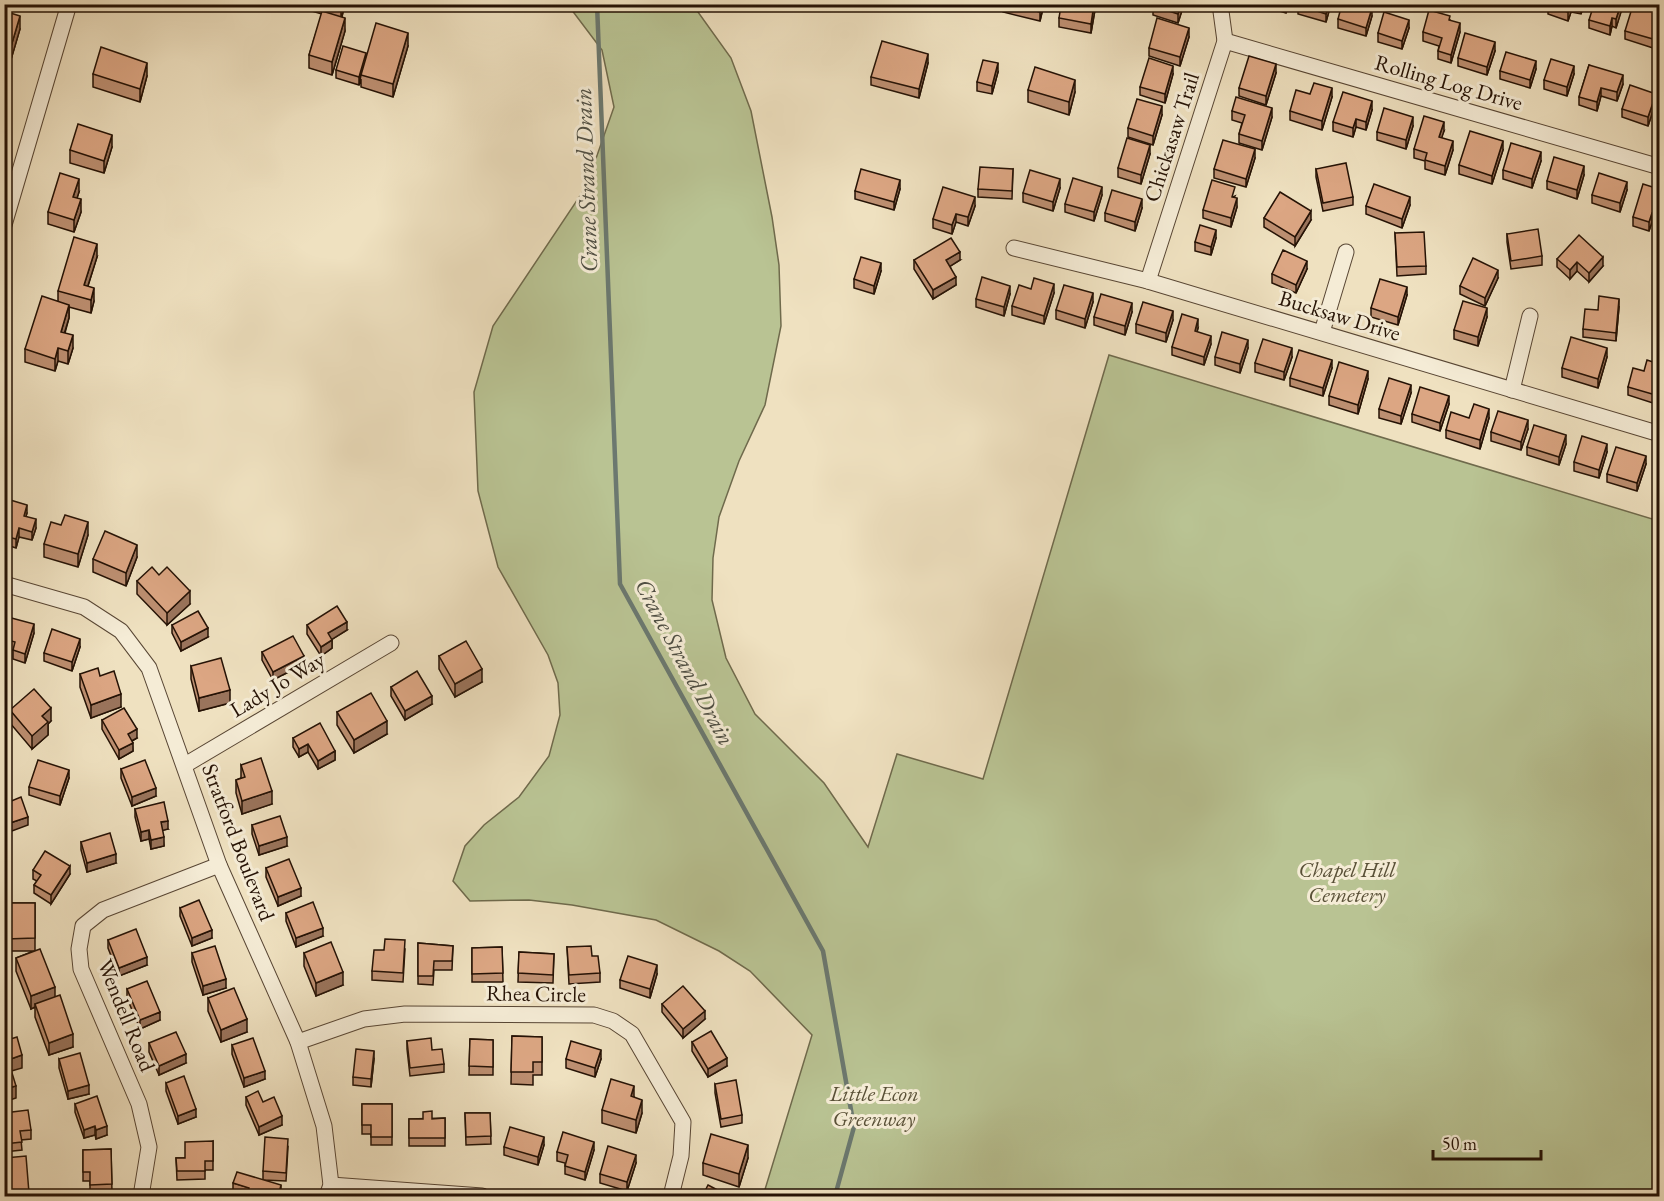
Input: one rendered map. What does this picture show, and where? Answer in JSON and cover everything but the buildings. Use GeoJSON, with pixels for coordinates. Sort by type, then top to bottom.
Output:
{"type":"FeatureCollection","features":[{"type":"Feature","properties":{"kind":"street"},"geometry":{"type":"LineString","coordinates":[[4,225],[69,4]]}},
{"type":"Feature","properties":{"kind":"street","name":"Chickasaw Trail"},"geometry":{"type":"LineString","coordinates":[[1148,281],[1226,41],[1220,4]]}},
{"type":"Feature","properties":{"kind":"street","name":"Rolling Log Drive"},"geometry":{"type":"LineString","coordinates":[[1226,41],[1659,167]]}},
{"type":"Feature","properties":{"kind":"street","name":"Bucksaw Drive"},"geometry":{"type":"LineString","coordinates":[[1014,248],[1148,281],[1655,434]]}},
{"type":"Feature","properties":{"kind":"street"},"geometry":{"type":"LineString","coordinates":[[1322,332],[1346,252]]}},
{"type":"Feature","properties":{"kind":"street"},"geometry":{"type":"LineString","coordinates":[[1512,390],[1530,316]]}},
{"type":"Feature","properties":{"kind":"street","name":"Stratford Boulevard"},"geometry":{"type":"LineString","coordinates":[[4,584],[84,607],[122,631],[149,668],[186,765],[219,865],[298,1042],[324,1126],[329,1191]]}},
{"type":"Feature","properties":{"kind":"street","name":"Lady Jo Way"},"geometry":{"type":"LineString","coordinates":[[186,765],[391,643]]}},
{"type":"Feature","properties":{"kind":"street","name":"Wendell Road"},"geometry":{"type":"LineString","coordinates":[[141,1197],[149,1147],[139,1104],[81,969],[79,949],[83,926],[103,910],[219,865]]}},
{"type":"Feature","properties":{"kind":"street","name":"Rhea Circle"},"geometry":{"type":"LineString","coordinates":[[298,1042],[364,1019],[405,1014],[594,1015],[613,1021],[632,1034],[683,1122],[681,1156],[671,1197]]}},
{"type":"Feature","properties":{"kind":"street"},"geometry":{"type":"LineString","coordinates":[[329,1191],[482,1197]]}},
{"type":"Feature","properties":{"kind":"green space","name":"Chapel Hill Cemetery"},"geometry":{"type":"Polygon","coordinates":[[[568,5],[693,5],[731,58],[751,111],[779,265],[781,326],[765,405],[739,461],[719,517],[713,558],[712,600],[726,658],[755,714],[824,783],[868,847],[897,754],[983,779],[1109,355],[1659,521],[1659,1196],[763,1196],[812,1035],[750,971],[719,951],[656,920],[529,900],[470,901],[453,881],[465,846],[484,825],[519,797],[549,756],[560,715],[558,683],[548,655],[498,567],[478,491],[474,392],[493,326],[586,187],[614,107],[602,50],[568,5]]]}},
{"type":"Feature","properties":{"kind":"waterway","name":"Crane Strand Drain"},"geometry":{"type":"LineString","coordinates":[[597,4],[620,584],[823,951],[854,1127],[835,1196]]}},
{"type":"Feature","properties":{"kind":"park label","name":"Little Econ Greenway"},"geometry":{"type":"Point","coordinates":[874,1106]}}]}
